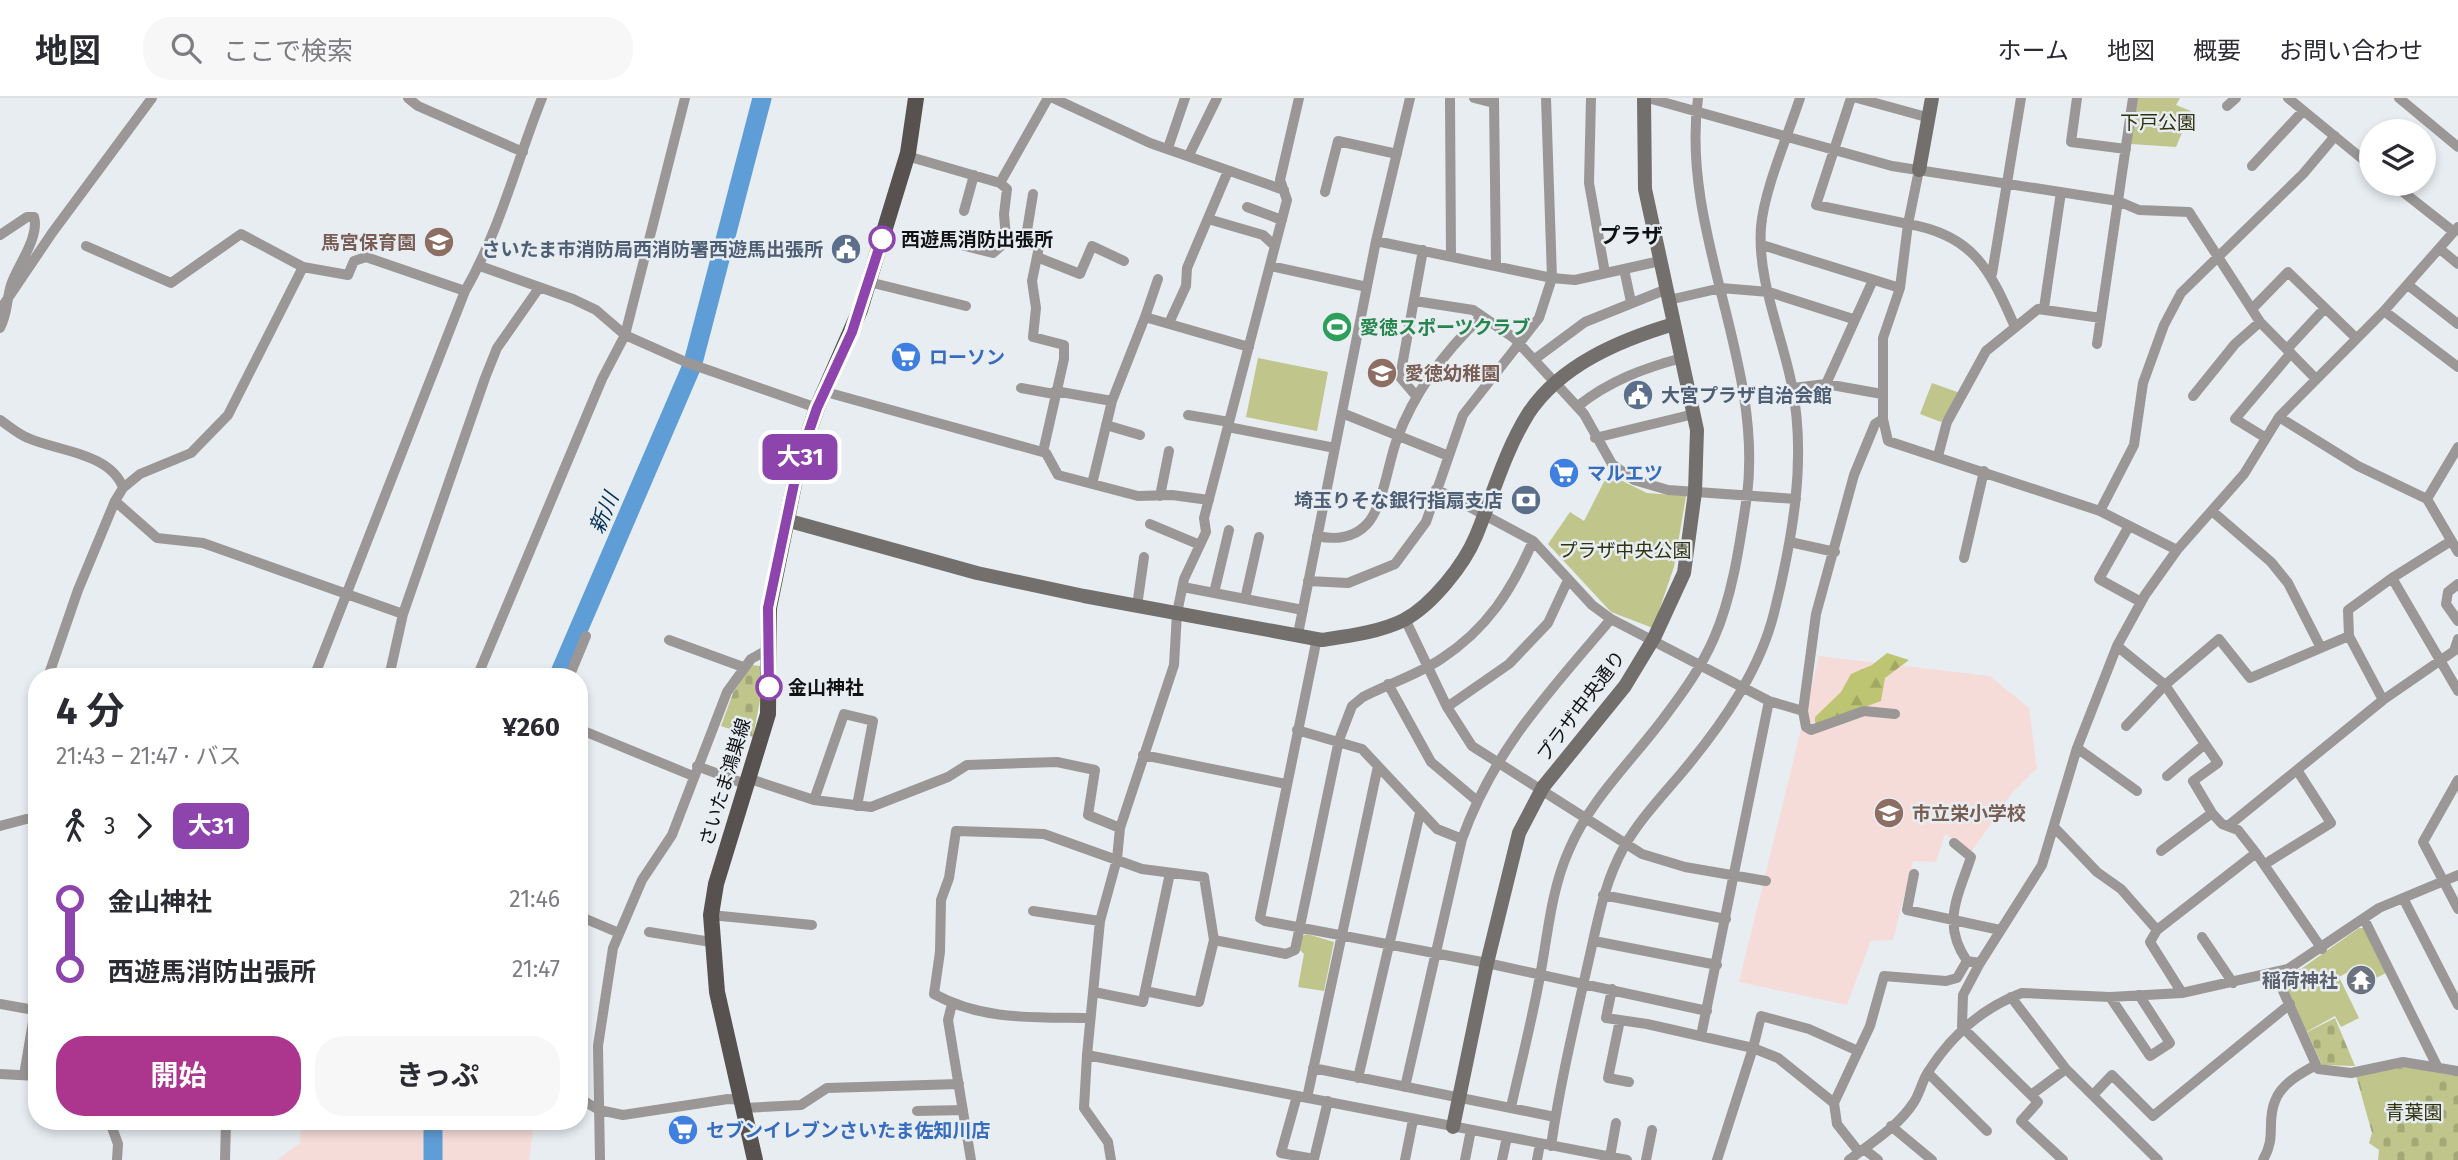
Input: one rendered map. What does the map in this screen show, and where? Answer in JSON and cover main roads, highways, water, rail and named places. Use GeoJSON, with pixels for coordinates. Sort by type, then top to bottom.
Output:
{"type":"FeatureCollection","features":[{"type":"Feature","properties":{"kind":"main road","name":"さいたま鴻巣線"},"geometry":{"type":"LineString","coordinates":[[755,1160],[717,992],[711,915],[716,884],[768,714],[768,608],[799,460],[817,408],[852,332],[869,282],[907,156],[916,98]]}},
{"type":"Feature","properties":{"kind":"waterway","name":"新川"},"geometry":{"type":"LineString","coordinates":[[694,359],[762,98]]}},
{"type":"Feature","properties":{"kind":"waterway","name":"新川"},"geometry":{"type":"LineString","coordinates":[[562,668],[691,368]]}},
{"type":"Feature","properties":{"kind":"waterway","name":"新川"},"geometry":{"type":"LineString","coordinates":[[433,1130],[433,1160]]}},
{"type":"Feature","properties":{"kind":"place","name":"西遊馬消防出張所"},"geometry":{"type":"Point","coordinates":[882,239]}},
{"type":"Feature","properties":{"kind":"place","name":"馬宮保育園"},"geometry":{"type":"Point","coordinates":[439,242]}},
{"type":"Feature","properties":{"kind":"place","name":"さいたま市消防局西消防署西遊馬出張所"},"geometry":{"type":"Point","coordinates":[846,249]}},
{"type":"Feature","properties":{"kind":"place","name":"愛徳スポーツクラブ"},"geometry":{"type":"Point","coordinates":[1337,327]}},
{"type":"Feature","properties":{"kind":"place","name":"ローソン"},"geometry":{"type":"Point","coordinates":[906,357]}},
{"type":"Feature","properties":{"kind":"place","name":"愛徳幼稚園"},"geometry":{"type":"Point","coordinates":[1382,373]}},
{"type":"Feature","properties":{"kind":"place","name":"大宮プラザ自治会館"},"geometry":{"type":"Point","coordinates":[1638,395]}},
{"type":"Feature","properties":{"kind":"place","name":"マルエツ"},"geometry":{"type":"Point","coordinates":[1564,473]}},
{"type":"Feature","properties":{"kind":"place","name":"埼玉りそな銀行指扇支店"},"geometry":{"type":"Point","coordinates":[1526,500]}},
{"type":"Feature","properties":{"kind":"place","name":"金山神社"},"geometry":{"type":"Point","coordinates":[769,687]}},
{"type":"Feature","properties":{"kind":"place","name":"市立栄小学校"},"geometry":{"type":"Point","coordinates":[1889,813]}},
{"type":"Feature","properties":{"kind":"place","name":"稲荷神社"},"geometry":{"type":"Point","coordinates":[2361,980]}},
{"type":"Feature","properties":{"kind":"place","name":"セブンイレブンさいたま佐知川店"},"geometry":{"type":"Point","coordinates":[683,1130]}},
{"type":"Feature","properties":{"kind":"district","name":"プラザ"},"geometry":{"type":"Point","coordinates":[1631,236]}},
{"type":"Feature","properties":{"kind":"park label","name":"下戸公園"},"geometry":{"type":"Point","coordinates":[2158,122]}},
{"type":"Feature","properties":{"kind":"park label","name":"プラザ中央公園"},"geometry":{"type":"Point","coordinates":[1625,550]}},
{"type":"Feature","properties":{"kind":"park label","name":"青葉園"},"geometry":{"type":"Point","coordinates":[2414,1112]}}]}
